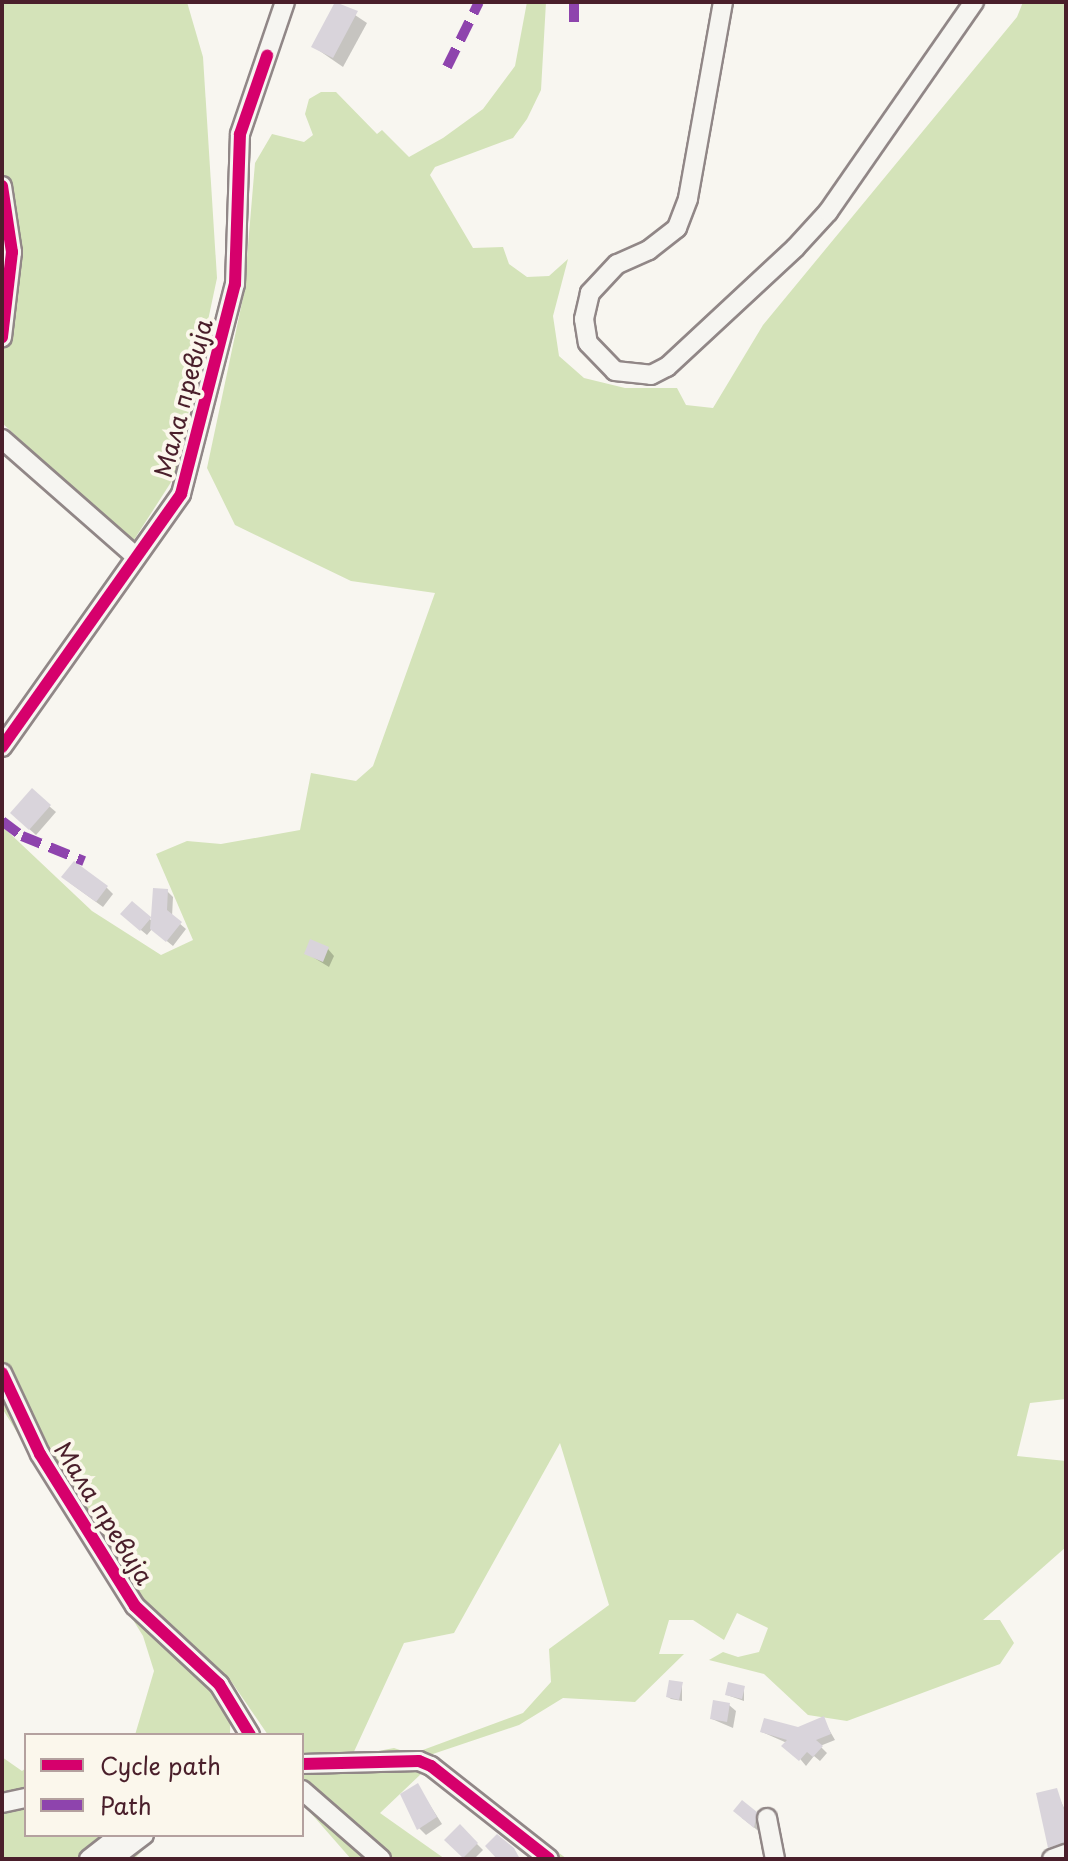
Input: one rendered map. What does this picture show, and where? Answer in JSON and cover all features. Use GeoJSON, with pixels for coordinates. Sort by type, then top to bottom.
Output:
{"type":"FeatureCollection","features":[{"type":"Feature","properties":{"kind":"street","name":"Мала превија"},"geometry":{"type":"LineString","coordinates":[[2,747],[181,494],[235,284],[240,134],[285,2]]}},
{"type":"Feature","properties":{"kind":"street"},"geometry":{"type":"LineString","coordinates":[[723,2],[688,199],[677,228],[649,250],[617,264],[590,293],[584,319],[588,343],[615,371],[651,375],[667,367],[795,248],[828,212],[974,2]]}},
{"type":"Feature","properties":{"kind":"street"},"geometry":{"type":"LineString","coordinates":[[2,186],[12,252],[2,337]]}},
{"type":"Feature","properties":{"kind":"street"},"geometry":{"type":"LineString","coordinates":[[2,439],[135,556]]}},
{"type":"Feature","properties":{"kind":"street","name":"Мала превија"},"geometry":{"type":"LineString","coordinates":[[2,1373],[40,1454],[135,1606],[219,1684],[249,1733]]}},
{"type":"Feature","properties":{"kind":"street"},"geometry":{"type":"LineString","coordinates":[[304,1764],[419,1761],[431,1766],[549,1859]]}},
{"type":"Feature","properties":{"kind":"street"},"geometry":{"type":"LineString","coordinates":[[304,1792],[381,1859]]}},
{"type":"Feature","properties":{"kind":"street"},"geometry":{"type":"LineString","coordinates":[[2,1803],[24,1798]]}},
{"type":"Feature","properties":{"kind":"street"},"geometry":{"type":"LineString","coordinates":[[767,1818],[775,1859]]}},
{"type":"Feature","properties":{"kind":"street"},"geometry":{"type":"LineString","coordinates":[[89,1859],[117,1837]]}},
{"type":"Feature","properties":{"kind":"street"},"geometry":{"type":"LineString","coordinates":[[112,1859],[141,1837]]}},
{"type":"Feature","properties":{"kind":"street"},"geometry":{"type":"LineString","coordinates":[[1052,1859],[1066,1854]]}},
{"type":"Feature","properties":{"kind":"green space"},"geometry":{"type":"Polygon","coordinates":[[[2,2],[187,2],[203,57],[217,278],[175,476],[132,543],[2,423],[2,2]]]}},
{"type":"Feature","properties":{"kind":"green space"},"geometry":{"type":"Polygon","coordinates":[[[527,2],[546,2],[541,90],[527,119],[513,138],[435,167],[430,175],[473,248],[503,247],[509,264],[527,277],[549,276],[568,259],[553,316],[559,356],[584,378],[625,388],[677,388],[686,405],[713,408],[763,325],[1017,17],[1023,2],[1066,2],[1066,1399],[1030,1403],[1017,1456],[1066,1461],[1066,1547],[983,1620],[1000,1620],[1014,1643],[1000,1664],[847,1721],[808,1715],[764,1674],[709,1660],[723,1652],[738,1657],[759,1652],[768,1628],[737,1613],[724,1640],[693,1620],[669,1620],[659,1654],[684,1654],[635,1702],[563,1698],[519,1725],[421,1758],[489,1800],[567,1859],[558,1859],[527,1830],[422,1773],[380,1813],[445,1859],[351,1859],[304,1805],[304,1733],[267,1733],[231,1681],[230,1733],[136,1733],[154,1671],[143,1636],[2,1408],[2,826],[92,911],[161,955],[193,940],[156,854],[187,841],[221,844],[300,830],[311,773],[356,781],[373,766],[435,593],[351,581],[235,525],[207,468],[244,293],[255,163],[272,134],[304,142],[313,135],[305,114],[309,99],[321,92],[336,92],[377,134],[382,130],[409,157],[443,138],[483,109],[515,66],[527,2]],[[560,1443],[454,1633],[404,1643],[352,1756],[394,1748],[412,1754],[523,1713],[551,1682],[549,1649],[609,1605],[560,1443]]]}},
{"type":"Feature","properties":{"kind":"green space"},"geometry":{"type":"Polygon","coordinates":[[[2,1757],[24,1770],[24,1837],[151,1837],[151,1842],[134,1859],[2,1859],[2,1757]]]}},
{"type":"Feature","properties":{"kind":"building"},"geometry":{"type":"Polygon","coordinates":[[[335,2],[358,11],[333,58],[311,47],[335,2]]]}},
{"type":"Feature","properties":{"kind":"building"},"geometry":{"type":"Polygon","coordinates":[[[32,788],[51,805],[29,830],[10,813],[32,788]]]}},
{"type":"Feature","properties":{"kind":"building"},"geometry":{"type":"Polygon","coordinates":[[[74,861],[108,886],[96,902],[61,877],[74,861]]]}},
{"type":"Feature","properties":{"kind":"building"},"geometry":{"type":"Polygon","coordinates":[[[153,888],[168,889],[167,910],[182,922],[166,942],[150,929],[151,918],[140,931],[120,914],[132,901],[151,917],[153,888]]]}},
{"type":"Feature","properties":{"kind":"building"},"geometry":{"type":"Polygon","coordinates":[[[310,939],[329,947],[323,962],[304,954],[310,939]]]}},
{"type":"Feature","properties":{"kind":"building"},"geometry":{"type":"Polygon","coordinates":[[[669,1680],[683,1682],[679,1700],[666,1697],[669,1680]]]}},
{"type":"Feature","properties":{"kind":"building"},"geometry":{"type":"Polygon","coordinates":[[[728,1682],[745,1686],[742,1699],[725,1695],[728,1682]]]}},
{"type":"Feature","properties":{"kind":"building"},"geometry":{"type":"Polygon","coordinates":[[[713,1700],[730,1703],[727,1722],[710,1719],[713,1700]]]}},
{"type":"Feature","properties":{"kind":"building"},"geometry":{"type":"Polygon","coordinates":[[[824,1716],[831,1734],[816,1740],[823,1746],[813,1757],[807,1752],[799,1761],[781,1746],[787,1740],[760,1732],[764,1718],[798,1727],[824,1716]]]}},
{"type":"Feature","properties":{"kind":"building"},"geometry":{"type":"Polygon","coordinates":[[[418,1783],[437,1817],[417,1830],[400,1794],[418,1783]]]}},
{"type":"Feature","properties":{"kind":"building"},"geometry":{"type":"Polygon","coordinates":[[[1057,1788],[1066,1816],[1066,1842],[1048,1848],[1036,1793],[1057,1788]]]}},
{"type":"Feature","properties":{"kind":"building"},"geometry":{"type":"Polygon","coordinates":[[[742,1800],[757,1812],[754,1828],[733,1811],[742,1800]]]}},
{"type":"Feature","properties":{"kind":"building"},"geometry":{"type":"Polygon","coordinates":[[[460,1824],[478,1843],[463,1858],[444,1840],[460,1824]]]}},
{"type":"Feature","properties":{"kind":"building"},"geometry":{"type":"Polygon","coordinates":[[[497,1834],[514,1848],[520,1859],[497,1859],[485,1846],[497,1834]]]}},
{"type":"Feature","properties":{"kind":"marked path"},"geometry":{"type":"LineString","coordinates":[[447,67],[479,2]]}},
{"type":"Feature","properties":{"kind":"marked path"},"geometry":{"type":"LineString","coordinates":[[574,2],[574,30]]}},
{"type":"Feature","properties":{"kind":"marked path"},"geometry":{"type":"LineString","coordinates":[[2,821],[22,836],[84,861]]}},
{"type":"Feature","properties":{"kind":"cycle path"},"geometry":{"type":"LineString","coordinates":[[2,747],[181,494],[235,284],[240,134],[267,56]]}},
{"type":"Feature","properties":{"kind":"cycle path"},"geometry":{"type":"LineString","coordinates":[[2,186],[12,252],[2,337]]}},
{"type":"Feature","properties":{"kind":"cycle path"},"geometry":{"type":"LineString","coordinates":[[2,1373],[40,1454],[135,1606],[219,1684],[249,1733]]}},
{"type":"Feature","properties":{"kind":"cycle path"},"geometry":{"type":"LineString","coordinates":[[304,1764],[419,1761],[431,1766],[549,1859]]}}]}
